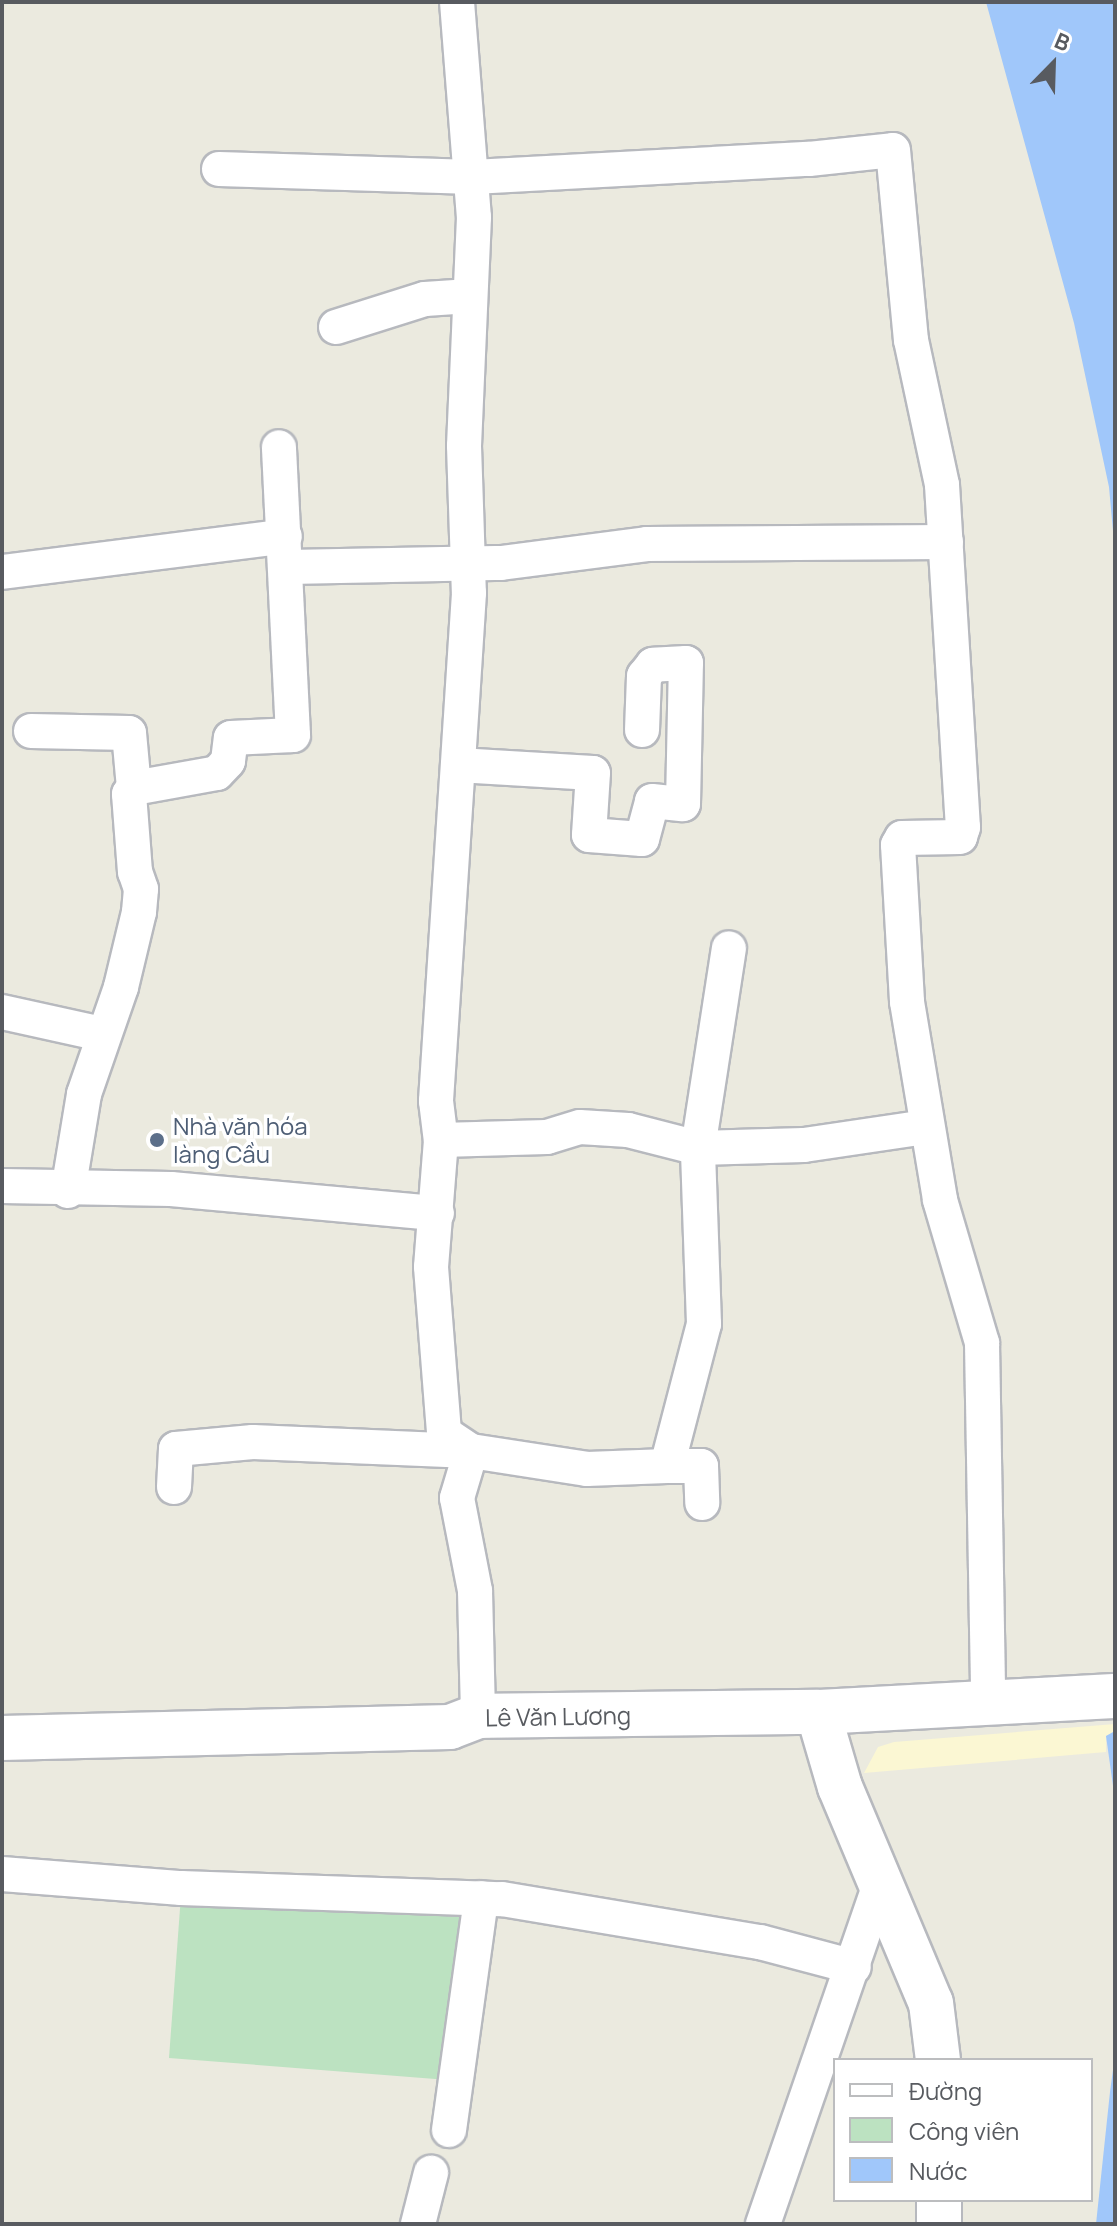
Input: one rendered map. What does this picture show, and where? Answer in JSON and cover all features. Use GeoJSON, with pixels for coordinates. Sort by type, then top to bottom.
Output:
{"type":"FeatureCollection","features":[{"type":"Feature","properties":{"kind":"main road","name":"Lê Văn Lương"},"geometry":{"type":"LineString","coordinates":[[2,1738],[450,1727],[478,1716],[818,1712],[1098,1697]]}},
{"type":"Feature","properties":{"kind":"main road"},"geometry":{"type":"LineString","coordinates":[[818,1712],[840,1787],[882,1878],[931,2003],[938,2058]]}},
{"type":"Feature","properties":{"kind":"main road"},"geometry":{"type":"LineString","coordinates":[[939,2202],[939,2224]]}},
{"type":"Feature","properties":{"kind":"street"},"geometry":{"type":"LineString","coordinates":[[457,2],[473,177],[464,446],[467,564],[458,765],[436,1101],[441,1140],[431,1267],[444,1433],[471,1451]]}},
{"type":"Feature","properties":{"kind":"street"},"geometry":{"type":"LineString","coordinates":[[219,169],[473,177],[795,160],[893,150],[911,340],[942,485],[963,827],[960,837],[902,838],[898,845],[907,1002],[940,1200],[982,1343],[988,1701]]}},
{"type":"Feature","properties":{"kind":"street"},"geometry":{"type":"LineString","coordinates":[[336,327],[425,299],[470,296]]}},
{"type":"Feature","properties":{"kind":"street"},"geometry":{"type":"LineString","coordinates":[[68,1191],[84,1094],[102,1034],[121,987],[139,912],[141,889],[135,872],[129,794],[134,788],[217,773],[228,761],[231,738],[293,735],[287,551],[279,447]]}},
{"type":"Feature","properties":{"kind":"street"},"geometry":{"type":"LineString","coordinates":[[2,572],[287,551],[467,564],[647,544],[946,542]]}},
{"type":"Feature","properties":{"kind":"street"},"geometry":{"type":"LineString","coordinates":[[458,765],[593,773],[589,835],[642,839],[652,801],[683,804],[686,663],[653,665],[644,676],[642,730]]}},
{"type":"Feature","properties":{"kind":"street"},"geometry":{"type":"LineString","coordinates":[[31,731],[129,733],[134,788]]}},
{"type":"Feature","properties":{"kind":"street"},"geometry":{"type":"LineString","coordinates":[[667,1466],[704,1324],[698,1148],[729,948]]}},
{"type":"Feature","properties":{"kind":"street"},"geometry":{"type":"LineString","coordinates":[[2,1012],[102,1034]]}},
{"type":"Feature","properties":{"kind":"street"},"geometry":{"type":"LineString","coordinates":[[441,1140],[547,1137],[580,1127],[628,1130],[698,1148],[804,1145],[926,1127]]}},
{"type":"Feature","properties":{"kind":"street"},"geometry":{"type":"LineString","coordinates":[[2,1186],[68,1191],[171,1189],[437,1213]]}},
{"type":"Feature","properties":{"kind":"street"},"geometry":{"type":"LineString","coordinates":[[174,1487],[176,1449],[253,1442],[471,1451],[587,1469],[701,1466],[702,1503]]}},
{"type":"Feature","properties":{"kind":"street"},"geometry":{"type":"LineString","coordinates":[[471,1451],[457,1498],[475,1591],[478,1716]]}},
{"type":"Feature","properties":{"kind":"street"},"geometry":{"type":"LineString","coordinates":[[2,1874],[181,1888],[481,1898],[760,1942],[854,1967]]}},
{"type":"Feature","properties":{"kind":"street"},"geometry":{"type":"LineString","coordinates":[[763,2224],[854,1967],[882,1878]]}},
{"type":"Feature","properties":{"kind":"street"},"geometry":{"type":"LineString","coordinates":[[449,2130],[481,1898]]}},
{"type":"Feature","properties":{"kind":"street"},"geometry":{"type":"LineString","coordinates":[[418,2224],[431,2173]]}},
{"type":"Feature","properties":{"kind":"shaded area"},"geometry":{"type":"Polygon","coordinates":[[[1115,1724],[1115,1731],[1106,1736],[1106,1752],[864,1773],[878,1747],[894,1742],[1115,1724]]]}},
{"type":"Feature","properties":{"kind":"green space"},"geometry":{"type":"Polygon","coordinates":[[[181,1895],[460,1917],[448,2080],[169,2058],[181,1895]]]}},
{"type":"Feature","properties":{"kind":"water"},"geometry":{"type":"Polygon","coordinates":[[[986,2],[1115,2],[1115,553],[1109,487],[1074,323],[986,2]]]}},
{"type":"Feature","properties":{"kind":"water"},"geometry":{"type":"Polygon","coordinates":[[[1115,1731],[1115,1800],[1106,1736],[1115,1731]]]}},
{"type":"Feature","properties":{"kind":"water"},"geometry":{"type":"Polygon","coordinates":[[[1115,2055],[1115,2224],[1096,2224],[1110,2092],[1115,2055]]]}},
{"type":"Feature","properties":{"kind":"place","name":"Nhà văn hóa làng Cầu"},"geometry":{"type":"Point","coordinates":[157,1140]}}]}
